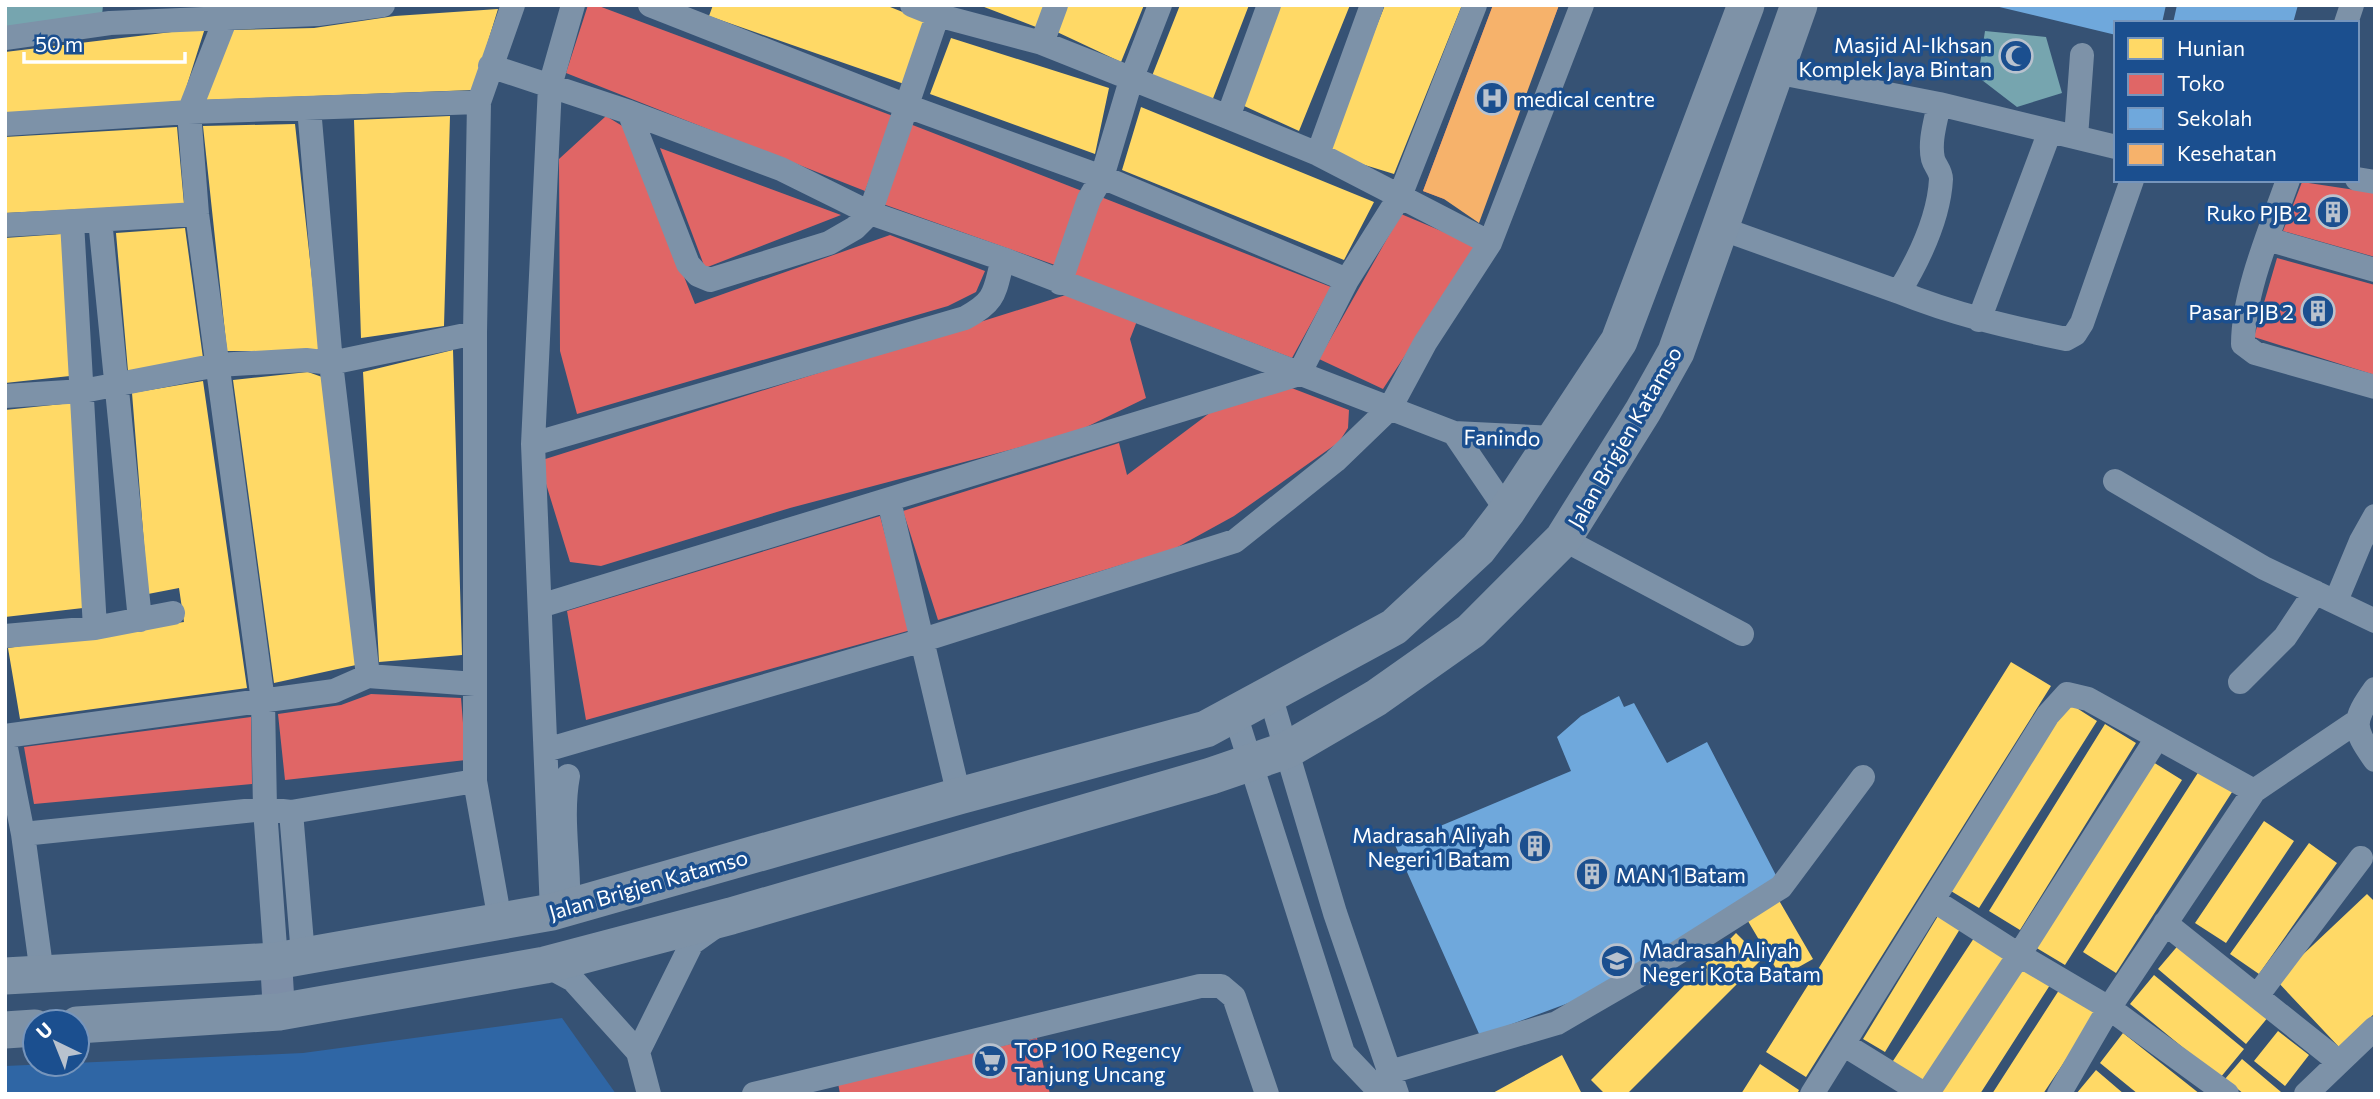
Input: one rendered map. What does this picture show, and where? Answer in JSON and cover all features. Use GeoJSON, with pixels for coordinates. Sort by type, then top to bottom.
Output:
{"type":"FeatureCollection","features":[{"type":"Feature","properties":{"kind":"highway","name":"Jalan Brigjen Katamso"},"geometry":{"type":"LineString","coordinates":[[5,976],[289,958],[560,910],[959,796],[1206,729],[1394,626],[1478,549],[1507,511],[1619,341],[1746,5]]}},
{"type":"Feature","properties":{"kind":"highway","name":"Jalan Brigjen Katamso"},"geometry":{"type":"LineString","coordinates":[[91,1024],[279,1012],[545,965],[732,916],[1211,776],[1287,750],[1376,698],[1471,631],[1563,540],[1643,411],[1676,352],[1799,5]]}},
{"type":"Feature","properties":{"kind":"main road"},"geometry":{"type":"LineString","coordinates":[[279,1012],[289,958]]}},
{"type":"Feature","properties":{"kind":"street"},"geometry":{"type":"LineString","coordinates":[[5,38],[112,14],[228,11],[318,14],[383,5]]}},
{"type":"Feature","properties":{"kind":"street"},"geometry":{"type":"LineString","coordinates":[[500,921],[475,781],[475,333],[479,102],[513,5]]}},
{"type":"Feature","properties":{"kind":"street"},"geometry":{"type":"LineString","coordinates":[[560,910],[546,750],[533,444],[550,86],[573,5]]}},
{"type":"Feature","properties":{"kind":"street"},"geometry":{"type":"LineString","coordinates":[[650,5],[698,13],[908,106],[1102,177],[1347,280]]}},
{"type":"Feature","properties":{"kind":"street"},"geometry":{"type":"LineString","coordinates":[[912,5],[939,10],[1042,43],[1228,117],[1318,155],[1490,243]]}},
{"type":"Feature","properties":{"kind":"street"},"geometry":{"type":"LineString","coordinates":[[1042,43],[1056,5]]}},
{"type":"Feature","properties":{"kind":"street"},"geometry":{"type":"LineString","coordinates":[[1060,283],[1089,199],[1102,177],[1131,80],[1160,5]]}},
{"type":"Feature","properties":{"kind":"street"},"geometry":{"type":"LineString","coordinates":[[1228,117],[1269,5]]}},
{"type":"Feature","properties":{"kind":"street"},"geometry":{"type":"LineString","coordinates":[[1318,155],[1372,5]]}},
{"type":"Feature","properties":{"kind":"street"},"geometry":{"type":"LineString","coordinates":[[540,606],[1299,374],[1347,280],[1400,196],[1475,5]]}},
{"type":"Feature","properties":{"kind":"street"},"geometry":{"type":"LineString","coordinates":[[546,750],[923,640],[1236,541],[1335,461],[1390,408],[1425,343],[1490,243],[1582,5]]}},
{"type":"Feature","properties":{"kind":"street"},"geometry":{"type":"LineString","coordinates":[[629,111],[688,264],[698,275],[710,280],[830,243],[855,229],[870,213],[939,10]]}},
{"type":"Feature","properties":{"kind":"street"},"geometry":{"type":"LineString","coordinates":[[228,11],[189,112],[197,214],[262,701],[265,809],[289,958]]}},
{"type":"Feature","properties":{"kind":"street"},"geometry":{"type":"LineString","coordinates":[[2076,137],[2082,55]]}},
{"type":"Feature","properties":{"kind":"street"},"geometry":{"type":"LineString","coordinates":[[490,66],[629,111],[781,169],[870,213],[1003,259],[1454,433]]}},
{"type":"Feature","properties":{"kind":"street"},"geometry":{"type":"LineString","coordinates":[[1775,72],[1939,104],[2114,146]]}},
{"type":"Feature","properties":{"kind":"street"},"geometry":{"type":"LineString","coordinates":[[5,124],[189,112],[479,102]]}},
{"type":"Feature","properties":{"kind":"street"},"geometry":{"type":"LineString","coordinates":[[1899,292],[1915,265],[1935,212],[1941,176],[1933,159],[1932,140],[1939,104]]}},
{"type":"Feature","properties":{"kind":"street"},"geometry":{"type":"LineString","coordinates":[[309,108],[331,363],[368,676]]}},
{"type":"Feature","properties":{"kind":"street"},"geometry":{"type":"LineString","coordinates":[[1979,320],[2050,131]]}},
{"type":"Feature","properties":{"kind":"street"},"geometry":{"type":"LineString","coordinates":[[1720,228],[1979,320],[2066,339],[2075,334],[2082,323],[2131,182]]}},
{"type":"Feature","properties":{"kind":"street"},"geometry":{"type":"LineString","coordinates":[[2287,182],[2243,321],[2244,344],[2255,353],[2375,387]]}},
{"type":"Feature","properties":{"kind":"street"},"geometry":{"type":"LineString","coordinates":[[5,225],[197,214]]}},
{"type":"Feature","properties":{"kind":"street"},"geometry":{"type":"LineString","coordinates":[[100,220],[141,620]]}},
{"type":"Feature","properties":{"kind":"street"},"geometry":{"type":"LineString","coordinates":[[72,222],[95,628]]}},
{"type":"Feature","properties":{"kind":"street"},"geometry":{"type":"LineString","coordinates":[[2267,239],[2375,270]]}},
{"type":"Feature","properties":{"kind":"street"},"geometry":{"type":"LineString","coordinates":[[533,444],[965,318],[981,310],[993,299],[1003,259]]}},
{"type":"Feature","properties":{"kind":"street"},"geometry":{"type":"LineString","coordinates":[[5,397],[83,391],[217,365],[306,360],[331,363],[475,333]]}},
{"type":"Feature","properties":{"kind":"street","name":"Fanindo"},"geometry":{"type":"LineString","coordinates":[[1454,433],[1555,438]]}},
{"type":"Feature","properties":{"kind":"street","name":"Fanindo"},"geometry":{"type":"LineString","coordinates":[[1454,433],[1507,511]]}},
{"type":"Feature","properties":{"kind":"street"},"geometry":{"type":"LineString","coordinates":[[2115,481],[2264,568],[2375,621]]}},
{"type":"Feature","properties":{"kind":"street"},"geometry":{"type":"LineString","coordinates":[[889,501],[959,796]]}},
{"type":"Feature","properties":{"kind":"street"},"geometry":{"type":"LineString","coordinates":[[2240,682],[2325,597],[2375,516]]}},
{"type":"Feature","properties":{"kind":"street"},"geometry":{"type":"LineString","coordinates":[[1563,540],[1742,634]]}},
{"type":"Feature","properties":{"kind":"street"},"geometry":{"type":"LineString","coordinates":[[5,636],[95,628],[173,613]]}},
{"type":"Feature","properties":{"kind":"street"},"geometry":{"type":"LineString","coordinates":[[5,736],[334,691],[368,676],[475,684]]}},
{"type":"Feature","properties":{"kind":"street"},"geometry":{"type":"LineString","coordinates":[[2375,689],[2361,709],[2356,722],[2359,738],[2375,760]]}},
{"type":"Feature","properties":{"kind":"street"},"geometry":{"type":"LineString","coordinates":[[1812,1094],[2048,715],[2067,694],[2088,699],[2254,791]]}},
{"type":"Feature","properties":{"kind":"street"},"geometry":{"type":"LineString","coordinates":[[1270,695],[1390,1086]]}},
{"type":"Feature","properties":{"kind":"street"},"geometry":{"type":"LineString","coordinates":[[1235,714],[1343,1053],[1390,1086]]}},
{"type":"Feature","properties":{"kind":"street"},"geometry":{"type":"LineString","coordinates":[[2059,1094],[2109,1008],[2254,791],[2356,722]]}},
{"type":"Feature","properties":{"kind":"street"},"geometry":{"type":"LineString","coordinates":[[1843,1044],[1926,1094],[2019,955],[2157,738]]}},
{"type":"Feature","properties":{"kind":"street"},"geometry":{"type":"LineString","coordinates":[[5,743],[23,834],[42,974]]}},
{"type":"Feature","properties":{"kind":"street"},"geometry":{"type":"LineString","coordinates":[[560,910],[569,874],[564,799],[568,776]]}},
{"type":"Feature","properties":{"kind":"street"},"geometry":{"type":"LineString","coordinates":[[1390,1086],[1557,1023],[1669,958],[1788,881],[1863,777]]}},
{"type":"Feature","properties":{"kind":"street"},"geometry":{"type":"LineString","coordinates":[[23,834],[265,809],[290,812],[475,781]]}},
{"type":"Feature","properties":{"kind":"street"},"geometry":{"type":"LineString","coordinates":[[289,958],[298,917],[290,812]]}},
{"type":"Feature","properties":{"kind":"street"},"geometry":{"type":"LineString","coordinates":[[2257,996],[2361,858]]}},
{"type":"Feature","properties":{"kind":"street"},"geometry":{"type":"LineString","coordinates":[[1933,900],[2109,1008],[2227,1094]]}},
{"type":"Feature","properties":{"kind":"street"},"geometry":{"type":"LineString","coordinates":[[638,1052],[692,943],[732,916]]}},
{"type":"Feature","properties":{"kind":"street"},"geometry":{"type":"LineString","coordinates":[[2165,923],[2339,1062]]}},
{"type":"Feature","properties":{"kind":"street"},"geometry":{"type":"LineString","coordinates":[[545,965],[573,980],[638,1052],[649,1094]]}},
{"type":"Feature","properties":{"kind":"street"},"geometry":{"type":"LineString","coordinates":[[754,1094],[1200,986],[1221,986],[1234,997],[1267,1094]]}},
{"type":"Feature","properties":{"kind":"street"},"geometry":{"type":"LineString","coordinates":[[2306,1094],[2375,1028]]}},
{"type":"Feature","properties":{"kind":"shaded area"},"geometry":{"type":"Polygon","coordinates":[[[562,1018],[616,1094],[5,1094],[5,1066],[21,1065],[21,1078],[91,1078],[91,1062],[303,1053],[562,1018]]]}},
{"type":"Feature","properties":{"kind":"building: Hunian"},"geometry":{"type":"Polygon","coordinates":[[[713,5],[885,5],[928,22],[907,85],[709,16],[713,5]]]}},
{"type":"Feature","properties":{"kind":"building: Hunian"},"geometry":{"type":"Polygon","coordinates":[[[979,5],[1044,5],[1036,27],[979,5]]]}},
{"type":"Feature","properties":{"kind":"building: Hunian"},"geometry":{"type":"Polygon","coordinates":[[[1068,5],[1144,5],[1121,62],[1057,32],[1068,5]]]}},
{"type":"Feature","properties":{"kind":"building: Hunian"},"geometry":{"type":"Polygon","coordinates":[[[1180,5],[1249,5],[1212,101],[1152,76],[1180,5]]]}},
{"type":"Feature","properties":{"kind":"building: Hunian"},"geometry":{"type":"Polygon","coordinates":[[[1281,5],[1350,5],[1299,131],[1242,105],[1281,5]]]}},
{"type":"Feature","properties":{"kind":"building: Hunian"},"geometry":{"type":"Polygon","coordinates":[[[1385,5],[1462,5],[1394,174],[1326,153],[1385,5]]]}},
{"type":"Feature","properties":{"kind":"building: Hunian"},"geometry":{"type":"Polygon","coordinates":[[[498,9],[473,90],[204,100],[233,30],[314,28],[395,16],[498,9]]]}},
{"type":"Feature","properties":{"kind":"building: Hunian"},"geometry":{"type":"Polygon","coordinates":[[[205,28],[182,101],[5,114],[5,52],[205,28]]]}},
{"type":"Feature","properties":{"kind":"building: Hunian"},"geometry":{"type":"Polygon","coordinates":[[[951,38],[1109,88],[1095,154],[930,94],[951,38]]]}},
{"type":"Feature","properties":{"kind":"building: Hunian"},"geometry":{"type":"Polygon","coordinates":[[[1141,107],[1374,202],[1344,260],[1122,170],[1141,107]]]}},
{"type":"Feature","properties":{"kind":"building: Hunian"},"geometry":{"type":"Polygon","coordinates":[[[450,116],[444,326],[361,338],[354,120],[450,116]]]}},
{"type":"Feature","properties":{"kind":"building: Hunian"},"geometry":{"type":"Polygon","coordinates":[[[295,124],[320,351],[227,351],[203,126],[295,124]]]}},
{"type":"Feature","properties":{"kind":"building: Hunian"},"geometry":{"type":"Polygon","coordinates":[[[177,127],[184,204],[5,213],[5,137],[177,127]]]}},
{"type":"Feature","properties":{"kind":"building: Hunian"},"geometry":{"type":"Polygon","coordinates":[[[185,228],[203,358],[128,371],[116,233],[185,228]]]}},
{"type":"Feature","properties":{"kind":"building: Hunian"},"geometry":{"type":"Polygon","coordinates":[[[62,234],[70,376],[5,383],[5,238],[62,234]]]}},
{"type":"Feature","properties":{"kind":"building: Hunian"},"geometry":{"type":"Polygon","coordinates":[[[453,350],[462,655],[379,662],[363,372],[453,350]]]}},
{"type":"Feature","properties":{"kind":"building: Hunian"},"geometry":{"type":"Polygon","coordinates":[[[308,372],[322,377],[356,665],[274,683],[233,380],[308,372]]]}},
{"type":"Feature","properties":{"kind":"building: Hunian"},"geometry":{"type":"Polygon","coordinates":[[[203,381],[247,688],[20,719],[8,648],[184,622],[179,588],[148,594],[132,393],[203,381]]]}},
{"type":"Feature","properties":{"kind":"building: Hunian"},"geometry":{"type":"Polygon","coordinates":[[[72,403],[83,608],[5,617],[5,410],[72,403]]]}},
{"type":"Feature","properties":{"kind":"building: Hunian"},"geometry":{"type":"Polygon","coordinates":[[[2011,662],[2051,686],[1806,1077],[1766,1052],[2011,662]]]}},
{"type":"Feature","properties":{"kind":"building: Hunian"},"geometry":{"type":"Polygon","coordinates":[[[2064,700],[2097,721],[1979,908],[1946,888],[2064,700]]]}},
{"type":"Feature","properties":{"kind":"building: Hunian"},"geometry":{"type":"Polygon","coordinates":[[[2105,724],[2136,743],[2020,930],[1989,911],[2105,724]]]}},
{"type":"Feature","properties":{"kind":"building: Hunian"},"geometry":{"type":"Polygon","coordinates":[[[2153,762],[2182,780],[2065,965],[2035,947],[2153,762]]]}},
{"type":"Feature","properties":{"kind":"building: Hunian"},"geometry":{"type":"Polygon","coordinates":[[[2201,768],[2234,789],[2116,973],[2083,952],[2201,768]]]}},
{"type":"Feature","properties":{"kind":"building: Hunian"},"geometry":{"type":"Polygon","coordinates":[[[2264,821],[2294,841],[2226,943],[2195,923],[2264,821]]]}},
{"type":"Feature","properties":{"kind":"building: Hunian"},"geometry":{"type":"Polygon","coordinates":[[[2309,843],[2337,863],[2259,974],[2230,954],[2309,843]]]}},
{"type":"Feature","properties":{"kind":"building: Hunian"},"geometry":{"type":"Polygon","coordinates":[[[1774,892],[1813,959],[1781,977],[1742,911],[1774,892]]]}},
{"type":"Feature","properties":{"kind":"building: Hunian"},"geometry":{"type":"Polygon","coordinates":[[[2367,894],[2375,902],[2375,1013],[2339,1047],[2276,980],[2367,894]]]}},
{"type":"Feature","properties":{"kind":"building: Hunian"},"geometry":{"type":"Polygon","coordinates":[[[1941,911],[1963,924],[1885,1052],[1863,1039],[1941,911]]]}},
{"type":"Feature","properties":{"kind":"building: Hunian"},"geometry":{"type":"Polygon","coordinates":[[[1736,933],[1762,959],[1627,1094],[1605,1094],[1591,1080],[1736,933]]]}},
{"type":"Feature","properties":{"kind":"building: Hunian"},"geometry":{"type":"Polygon","coordinates":[[[1976,935],[2007,954],[1922,1083],[1891,1064],[1976,935]]]}},
{"type":"Feature","properties":{"kind":"building: Hunian"},"geometry":{"type":"Polygon","coordinates":[[[2181,942],[2269,1016],[2246,1044],[2158,969],[2181,942]]]}},
{"type":"Feature","properties":{"kind":"building: Hunian"},"geometry":{"type":"Polygon","coordinates":[[[2020,965],[2050,985],[1980,1094],[1937,1094],[2020,965]]]}},
{"type":"Feature","properties":{"kind":"building: Hunian"},"geometry":{"type":"Polygon","coordinates":[[[2154,975],[2244,1049],[2220,1078],[2130,1004],[2154,975]]]}},
{"type":"Feature","properties":{"kind":"building: Hunian"},"geometry":{"type":"Polygon","coordinates":[[[2061,987],[2098,1011],[2043,1094],[1992,1094],[2061,987]]]}},
{"type":"Feature","properties":{"kind":"building: Hunian"},"geometry":{"type":"Polygon","coordinates":[[[2278,1031],[2309,1055],[2285,1086],[2254,1061],[2278,1031]]]}},
{"type":"Feature","properties":{"kind":"building: Hunian"},"geometry":{"type":"Polygon","coordinates":[[[2123,1033],[2200,1094],[2138,1094],[2100,1063],[2123,1033]]]}},
{"type":"Feature","properties":{"kind":"building: Hunian"},"geometry":{"type":"Polygon","coordinates":[[[1562,1055],[1582,1094],[1491,1094],[1562,1055]]]}},
{"type":"Feature","properties":{"kind":"building: Hunian"},"geometry":{"type":"Polygon","coordinates":[[[2242,1059],[2281,1092],[2244,1094],[2225,1079],[2242,1059]]]}},
{"type":"Feature","properties":{"kind":"building: Hunian"},"geometry":{"type":"Polygon","coordinates":[[[1760,1064],[1799,1090],[1797,1094],[1741,1094],[1760,1064]]]}},
{"type":"Feature","properties":{"kind":"building: Hunian"},"geometry":{"type":"Polygon","coordinates":[[[2096,1070],[2124,1094],[2076,1094],[2096,1070]]]}},
{"type":"Feature","properties":{"kind":"building: Toko"},"geometry":{"type":"Polygon","coordinates":[[[588,5],[596,5],[893,116],[865,191],[566,73],[588,5]]]}},
{"type":"Feature","properties":{"kind":"building: Toko","name":"medical centre"},"geometry":{"type":"Polygon","coordinates":[[[1493,5],[1559,5],[1479,212],[1423,191],[1493,5]]]}},
{"type":"Feature","properties":{"kind":"building: Toko"},"geometry":{"type":"Polygon","coordinates":[[[606,116],[624,127],[695,304],[890,235],[985,271],[976,292],[948,306],[577,414],[560,351],[559,159],[606,116]]]}},
{"type":"Feature","properties":{"kind":"building: Toko"},"geometry":{"type":"Polygon","coordinates":[[[910,124],[1082,191],[1055,265],[883,204],[910,124]]]}},
{"type":"Feature","properties":{"kind":"building: Toko"},"geometry":{"type":"Polygon","coordinates":[[[660,148],[841,215],[705,268],[660,148]]]}},
{"type":"Feature","properties":{"kind":"building: Toko","name":"Ruko PJB 2"},"geometry":{"type":"Polygon","coordinates":[[[2302,182],[2375,193],[2375,257],[2283,231],[2302,182]]]}},
{"type":"Feature","properties":{"kind":"building: Toko"},"geometry":{"type":"Polygon","coordinates":[[[1101,197],[1331,287],[1292,358],[1072,274],[1101,197]]]}},
{"type":"Feature","properties":{"kind":"building: Toko"},"geometry":{"type":"Polygon","coordinates":[[[1401,214],[1477,246],[1383,389],[1319,359],[1401,214]]]}},
{"type":"Feature","properties":{"kind":"building: Toko","name":"Pasar PJB 2"},"geometry":{"type":"Polygon","coordinates":[[[2277,258],[2375,285],[2375,375],[2254,337],[2277,258]]]}},
{"type":"Feature","properties":{"kind":"building: Toko"},"geometry":{"type":"Polygon","coordinates":[[[1069,294],[1137,321],[1130,339],[1146,398],[1074,433],[790,508],[601,566],[570,562],[539,461],[1069,294]]]}},
{"type":"Feature","properties":{"kind":"building: Toko"},"geometry":{"type":"Polygon","coordinates":[[[1289,387],[1349,410],[1348,428],[1339,442],[1234,516],[1174,549],[938,620],[903,511],[1119,443],[1127,475],[1211,412],[1289,387]]]}},
{"type":"Feature","properties":{"kind":"building: Toko"},"geometry":{"type":"Polygon","coordinates":[[[880,516],[911,630],[586,720],[567,611],[880,516]]]}},
{"type":"Feature","properties":{"kind":"building: Toko"},"geometry":{"type":"Polygon","coordinates":[[[371,694],[461,698],[466,760],[285,780],[278,714],[341,705],[371,694]]]}},
{"type":"Feature","properties":{"kind":"building: Toko"},"geometry":{"type":"Polygon","coordinates":[[[251,717],[252,784],[34,804],[24,747],[251,717]]]}},
{"type":"Feature","properties":{"kind":"building: Toko","name":"TOP 100 Regency Tanjung Uncang"},"geometry":{"type":"Polygon","coordinates":[[[1037,1038],[1050,1094],[840,1094],[838,1083],[1037,1038]]]}},
{"type":"Feature","properties":{"kind":"building: Sekolah"},"geometry":{"type":"Polygon","coordinates":[[[1991,5],[2166,5],[2162,21],[2114,21],[2114,35],[1991,5]]]}},
{"type":"Feature","properties":{"kind":"building: Sekolah"},"geometry":{"type":"Polygon","coordinates":[[[2177,5],[2298,5],[2294,21],[2173,21],[2177,5]]]}},
{"type":"Feature","properties":{"kind":"building: Sekolah","name":"MAN 1 Batam"},"geometry":{"type":"Polygon","coordinates":[[[1619,696],[1624,707],[1634,703],[1667,763],[1707,742],[1781,885],[1598,992],[1480,1036],[1395,845],[1571,771],[1557,737],[1581,716],[1619,696]]]}},
{"type":"Feature","properties":{"kind":"building: Kesehatan","name":"medical centre"},"geometry":{"type":"Polygon","coordinates":[[[1493,5],[1559,5],[1479,223],[1444,199],[1423,191],[1493,5]]]}},
{"type":"Feature","properties":{"kind":"building: Publik"},"geometry":{"type":"Polygon","coordinates":[[[5,5],[103,5],[102,16],[5,27],[5,5]]]}},
{"type":"Feature","properties":{"kind":"building: Publik","name":"Masjid Al-Ikhsan Komplek Jaya Bintan"},"geometry":{"type":"Polygon","coordinates":[[[1985,31],[2046,37],[2062,93],[2017,107],[1978,77],[1985,31]]]}},
{"type":"Feature","properties":{"kind":"place","name":"Masjid Al-Ikhsan Komplek Jaya Bintan"},"geometry":{"type":"Point","coordinates":[2016,56]}},
{"type":"Feature","properties":{"kind":"place","name":"medical centre"},"geometry":{"type":"Point","coordinates":[1492,98]}},
{"type":"Feature","properties":{"kind":"place","name":"Ruko PJB 2"},"geometry":{"type":"Point","coordinates":[2333,212]}},
{"type":"Feature","properties":{"kind":"place","name":"Pasar PJB 2"},"geometry":{"type":"Point","coordinates":[2318,311]}},
{"type":"Feature","properties":{"kind":"place","name":"Madrasah Aliyah Negeri 1 Batam"},"geometry":{"type":"Point","coordinates":[1535,846]}},
{"type":"Feature","properties":{"kind":"place","name":"MAN 1 Batam"},"geometry":{"type":"Point","coordinates":[1592,874]}},
{"type":"Feature","properties":{"kind":"place","name":"Madrasah Aliyah Negeri Kota Batam"},"geometry":{"type":"Point","coordinates":[1617,961]}},
{"type":"Feature","properties":{"kind":"place","name":"TOP 100 Regency Tanjung Uncang"},"geometry":{"type":"Point","coordinates":[990,1061]}}]}
